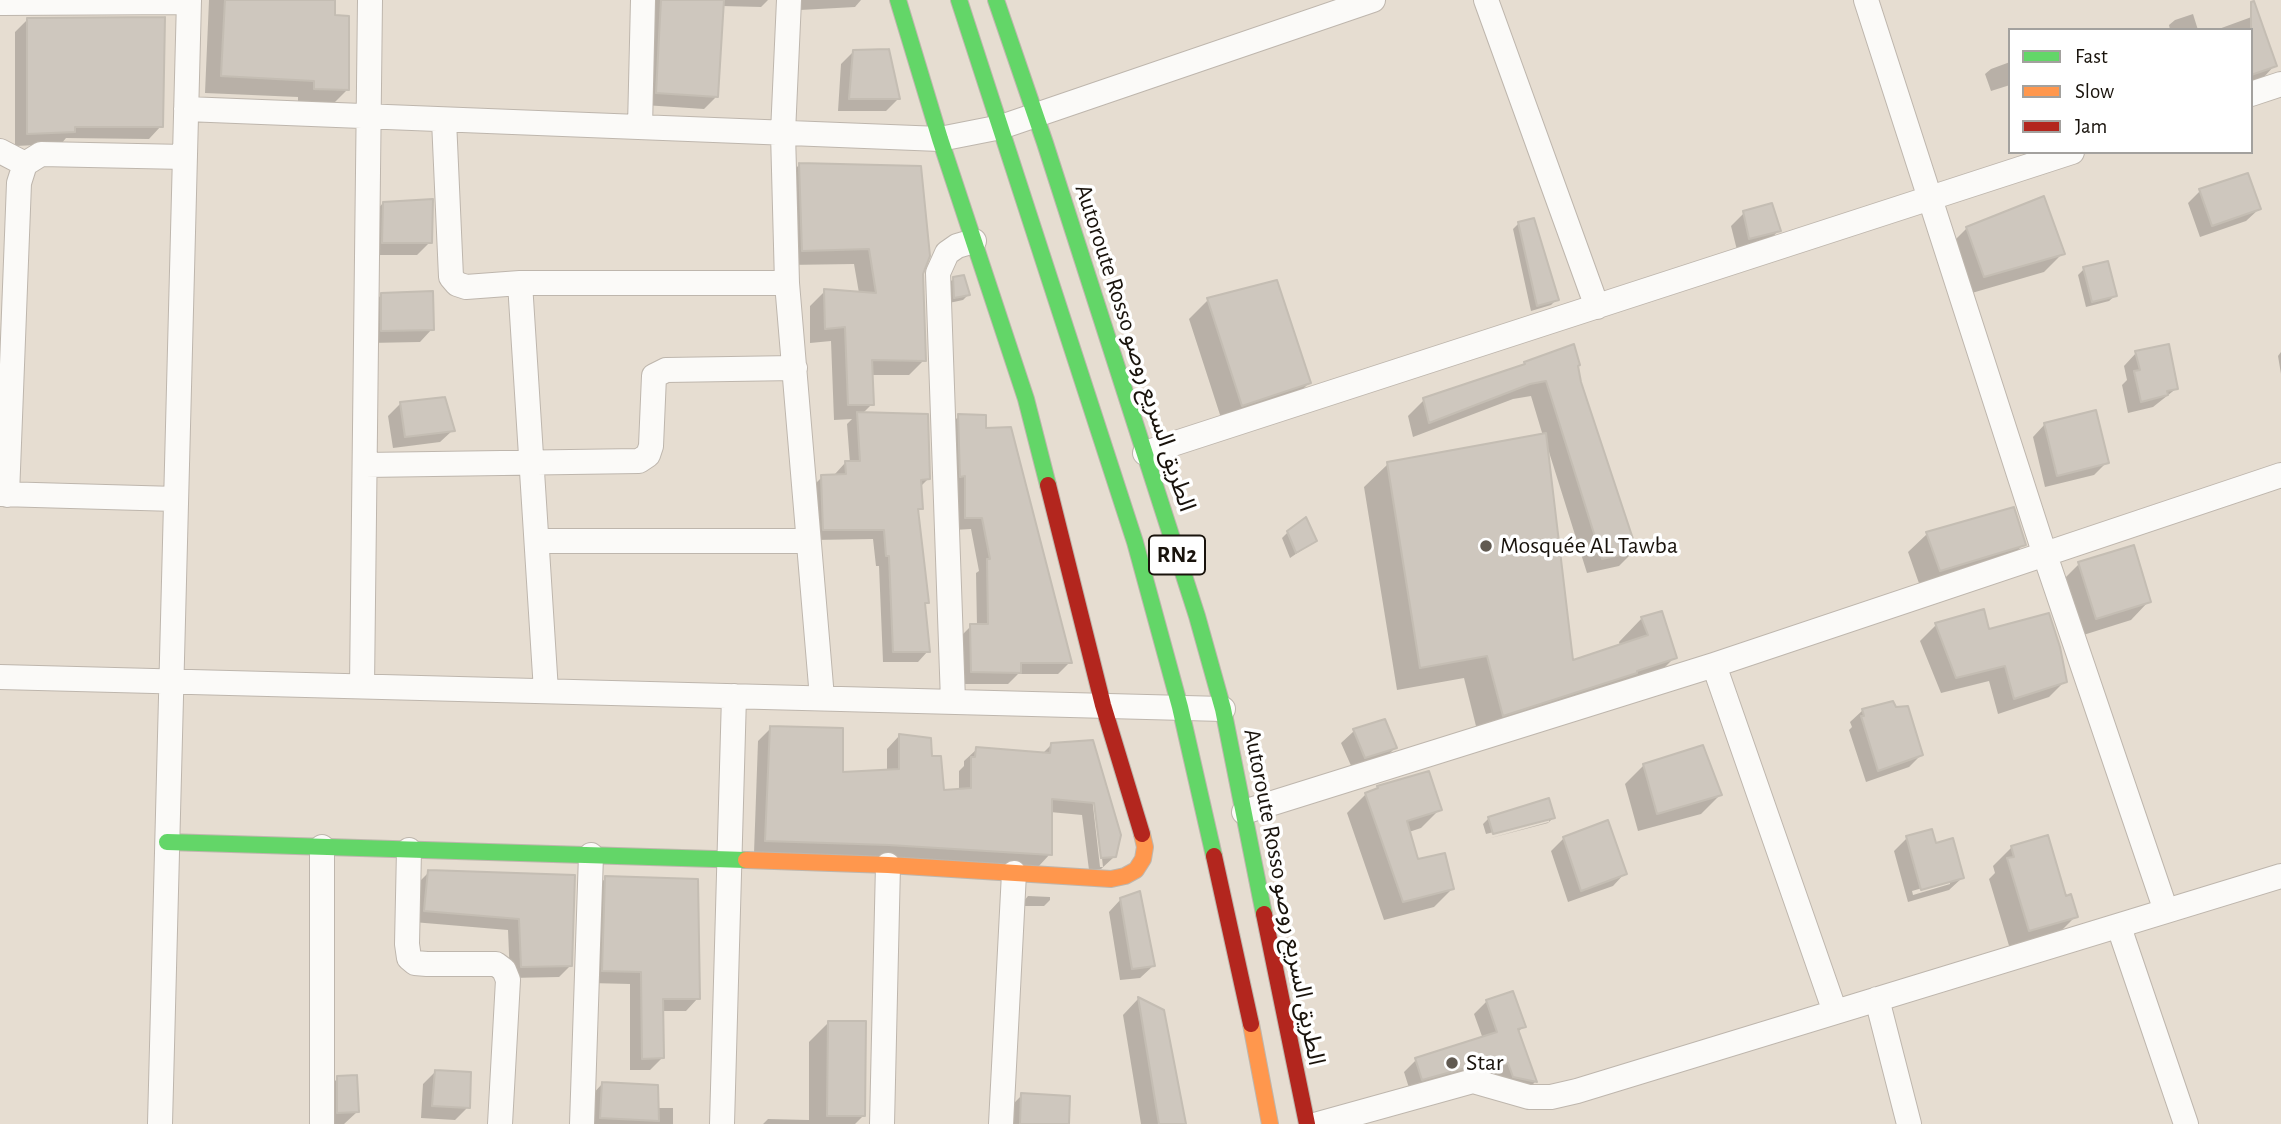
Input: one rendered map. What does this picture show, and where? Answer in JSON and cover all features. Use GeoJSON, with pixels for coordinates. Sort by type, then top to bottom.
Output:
{"type":"FeatureCollection","features":[{"type":"Feature","properties":{"kind":"main road"},"geometry":{"type":"LineString","coordinates":[[167,842],[888,865],[1111,878],[1125,876],[1136,870],[1143,859],[1145,846],[1103,705],[1026,399],[940,139],[898,0]]}},
{"type":"Feature","properties":{"kind":"main road","name":"RN2"},"geometry":{"type":"LineString","coordinates":[[959,0],[1135,541],[1180,707],[1255,1040],[1270,1124]]}},
{"type":"Feature","properties":{"kind":"main road","name":"Autoroute Rosso الطريق السريع روصو"},"geometry":{"type":"LineString","coordinates":[[996,0],[1145,453],[1223,709],[1307,1124]]}},
{"type":"Feature","properties":{"kind":"street"},"geometry":{"type":"LineString","coordinates":[[362,686],[370,0]]}},
{"type":"Feature","properties":{"kind":"street"},"geometry":{"type":"LineString","coordinates":[[640,127],[643,0]]}},
{"type":"Feature","properties":{"kind":"street"},"geometry":{"type":"LineString","coordinates":[[789,0],[783,133],[787,283],[822,698]]}},
{"type":"Feature","properties":{"kind":"street"},"geometry":{"type":"LineString","coordinates":[[186,109],[940,139],[1001,127],[1036,116],[1373,0]]}},
{"type":"Feature","properties":{"kind":"street"},"geometry":{"type":"LineString","coordinates":[[1486,0],[1597,307]]}},
{"type":"Feature","properties":{"kind":"street"},"geometry":{"type":"LineString","coordinates":[[1866,0],[2045,555],[2166,911]]}},
{"type":"Feature","properties":{"kind":"street"},"geometry":{"type":"LineString","coordinates":[[0,4],[189,1],[160,1124]]}},
{"type":"Feature","properties":{"kind":"street"},"geometry":{"type":"LineString","coordinates":[[2253,93],[2281,85]]}},
{"type":"Feature","properties":{"kind":"street"},"geometry":{"type":"LineString","coordinates":[[444,120],[452,277],[457,284],[466,287],[520,283],[787,283]]}},
{"type":"Feature","properties":{"kind":"street"},"geometry":{"type":"LineString","coordinates":[[0,151],[25,164]]}},
{"type":"Feature","properties":{"kind":"street"},"geometry":{"type":"LineString","coordinates":[[176,499],[4,494],[8,228],[25,164],[41,154],[185,157]]}},
{"type":"Feature","properties":{"kind":"street"},"geometry":{"type":"LineString","coordinates":[[1145,453],[2066,154]]}},
{"type":"Feature","properties":{"kind":"street"},"geometry":{"type":"LineString","coordinates":[[953,701],[937,273],[947,253],[957,246],[974,241]]}},
{"type":"Feature","properties":{"kind":"street"},"geometry":{"type":"LineString","coordinates":[[520,283],[546,691]]}},
{"type":"Feature","properties":{"kind":"street"},"geometry":{"type":"LineString","coordinates":[[365,465],[639,461],[648,455],[651,446],[654,376],[666,370],[795,368]]}},
{"type":"Feature","properties":{"kind":"street"},"geometry":{"type":"LineString","coordinates":[[1244,812],[1714,665],[2281,475]]}},
{"type":"Feature","properties":{"kind":"street"},"geometry":{"type":"LineString","coordinates":[[537,541],[808,541]]}},
{"type":"Feature","properties":{"kind":"street"},"geometry":{"type":"LineString","coordinates":[[1714,665],[1835,1012]]}},
{"type":"Feature","properties":{"kind":"street"},"geometry":{"type":"LineString","coordinates":[[0,677],[1223,709]]}},
{"type":"Feature","properties":{"kind":"street"},"geometry":{"type":"LineString","coordinates":[[722,1124],[734,696]]}},
{"type":"Feature","properties":{"kind":"street"},"geometry":{"type":"LineString","coordinates":[[322,847],[322,1124]]}},
{"type":"Feature","properties":{"kind":"street"},"geometry":{"type":"LineString","coordinates":[[409,850],[409,958],[415,963],[427,964],[496,964],[504,970],[508,980],[500,1124]]}},
{"type":"Feature","properties":{"kind":"street"},"geometry":{"type":"LineString","coordinates":[[582,1124],[591,855]]}},
{"type":"Feature","properties":{"kind":"street"},"geometry":{"type":"LineString","coordinates":[[882,1124],[888,865]]}},
{"type":"Feature","properties":{"kind":"street"},"geometry":{"type":"LineString","coordinates":[[1002,1124],[1014,873]]}},
{"type":"Feature","properties":{"kind":"street"},"geometry":{"type":"LineString","coordinates":[[1318,1124],[1473,1081],[1530,1097],[1551,1097],[2281,876]]}},
{"type":"Feature","properties":{"kind":"street"},"geometry":{"type":"LineString","coordinates":[[2119,927],[2186,1124]]}},
{"type":"Feature","properties":{"kind":"street"},"geometry":{"type":"LineString","coordinates":[[1877,999],[1909,1124]]}},
{"type":"Feature","properties":{"kind":"building"},"geometry":{"type":"Polygon","coordinates":[[[225,0],[335,0],[335,15],[349,16],[349,90],[314,89],[314,81],[221,76],[225,0]]]}},
{"type":"Feature","properties":{"kind":"building"},"geometry":{"type":"Polygon","coordinates":[[[661,0],[724,0],[718,97],[656,93],[661,0]]]}},
{"type":"Feature","properties":{"kind":"building"},"geometry":{"type":"Polygon","coordinates":[[[2254,1],[2277,66],[2253,74],[2253,28],[2251,2],[2254,1]]]}},
{"type":"Feature","properties":{"kind":"building"},"geometry":{"type":"Polygon","coordinates":[[[165,17],[163,127],[75,127],[75,132],[27,134],[27,18],[165,17]]]}},
{"type":"Feature","properties":{"kind":"building"},"geometry":{"type":"Polygon","coordinates":[[[889,49],[900,99],[849,99],[853,50],[889,49]]]}},
{"type":"Feature","properties":{"kind":"building"},"geometry":{"type":"Polygon","coordinates":[[[799,163],[921,166],[930,256],[923,274],[926,361],[872,360],[874,405],[848,405],[845,327],[825,329],[824,289],[876,293],[869,249],[802,251],[799,163]]]}},
{"type":"Feature","properties":{"kind":"building"},"geometry":{"type":"Polygon","coordinates":[[[2248,173],[2261,209],[2212,226],[2199,189],[2248,173]]]}},
{"type":"Feature","properties":{"kind":"building"},"geometry":{"type":"Polygon","coordinates":[[[2044,196],[2065,254],[1984,277],[1966,227],[2044,196]]]}},
{"type":"Feature","properties":{"kind":"building"},"geometry":{"type":"Polygon","coordinates":[[[433,199],[432,243],[382,243],[383,202],[433,199]]]}},
{"type":"Feature","properties":{"kind":"building"},"geometry":{"type":"Polygon","coordinates":[[[1772,203],[1781,231],[1749,239],[1743,211],[1772,203]]]}},
{"type":"Feature","properties":{"kind":"building"},"geometry":{"type":"Polygon","coordinates":[[[1534,218],[1559,300],[1537,306],[1518,222],[1534,218]]]}},
{"type":"Feature","properties":{"kind":"building"},"geometry":{"type":"Polygon","coordinates":[[[2108,261],[2117,296],[2092,302],[2083,267],[2108,261]]]}},
{"type":"Feature","properties":{"kind":"building"},"geometry":{"type":"Polygon","coordinates":[[[964,275],[970,295],[954,298],[953,277],[964,275]]]}},
{"type":"Feature","properties":{"kind":"building"},"geometry":{"type":"Polygon","coordinates":[[[1277,280],[1311,383],[1242,406],[1207,298],[1277,280]]]}},
{"type":"Feature","properties":{"kind":"building"},"geometry":{"type":"Polygon","coordinates":[[[433,291],[434,330],[381,331],[381,293],[433,291]]]}},
{"type":"Feature","properties":{"kind":"building"},"geometry":{"type":"Polygon","coordinates":[[[1574,344],[1581,382],[1637,551],[1602,559],[1546,381],[1530,384],[1429,423],[1423,398],[1525,364],[1524,362],[1574,344]]]}},
{"type":"Feature","properties":{"kind":"building"},"geometry":{"type":"Polygon","coordinates":[[[2169,344],[2178,389],[2167,391],[2168,395],[2141,402],[2134,371],[2140,370],[2135,351],[2169,344]]]}},
{"type":"Feature","properties":{"kind":"building"},"geometry":{"type":"Polygon","coordinates":[[[445,397],[455,431],[405,437],[400,402],[445,397]]]}},
{"type":"Feature","properties":{"kind":"building"},"geometry":{"type":"Polygon","coordinates":[[[2096,410],[2109,463],[2057,476],[2044,423],[2096,410]]]}},
{"type":"Feature","properties":{"kind":"building"},"geometry":{"type":"Polygon","coordinates":[[[857,412],[928,414],[930,479],[921,480],[923,509],[918,509],[929,603],[925,603],[930,652],[893,652],[889,556],[886,556],[884,530],[823,530],[821,475],[846,474],[845,461],[860,461],[857,412]]]}},
{"type":"Feature","properties":{"kind":"building"},"geometry":{"type":"Polygon","coordinates":[[[958,414],[986,415],[986,428],[1011,427],[1072,663],[1021,663],[1021,673],[971,672],[970,624],[988,624],[987,559],[990,559],[982,518],[965,518],[965,476],[960,477],[958,414]]]}},
{"type":"Feature","properties":{"kind":"building"},"geometry":{"type":"Polygon","coordinates":[[[1546,433],[1573,660],[1648,635],[1641,617],[1662,611],[1677,658],[1503,716],[1487,656],[1420,668],[1387,462],[1546,433]]]}},
{"type":"Feature","properties":{"kind":"building"},"geometry":{"type":"Polygon","coordinates":[[[2014,507],[2026,545],[1940,571],[1926,532],[2014,507]]]}},
{"type":"Feature","properties":{"kind":"building"},"geometry":{"type":"Polygon","coordinates":[[[1306,517],[1317,541],[1296,553],[1287,531],[1306,517]]]}},
{"type":"Feature","properties":{"kind":"building"},"geometry":{"type":"Polygon","coordinates":[[[2134,545],[2151,602],[2096,619],[2078,562],[2134,545]]]}},
{"type":"Feature","properties":{"kind":"building"},"geometry":{"type":"Polygon","coordinates":[[[1984,609],[1989,629],[2049,613],[2067,682],[2014,699],[2005,666],[1956,678],[1935,623],[1984,609]]]}},
{"type":"Feature","properties":{"kind":"building"},"geometry":{"type":"Polygon","coordinates":[[[1893,701],[1896,707],[1908,706],[1923,755],[1878,771],[1861,716],[1864,716],[1862,709],[1893,701]]]}},
{"type":"Feature","properties":{"kind":"building"},"geometry":{"type":"Polygon","coordinates":[[[1385,719],[1397,748],[1365,758],[1353,729],[1385,719]]]}},
{"type":"Feature","properties":{"kind":"building"},"geometry":{"type":"Polygon","coordinates":[[[770,726],[843,728],[843,772],[899,769],[899,734],[931,738],[932,756],[941,756],[944,790],[971,788],[971,757],[975,757],[976,747],[1050,753],[1051,743],[1093,740],[1121,835],[1116,857],[1101,858],[1094,803],[1052,799],[1052,855],[765,841],[770,726]]]}},
{"type":"Feature","properties":{"kind":"building"},"geometry":{"type":"Polygon","coordinates":[[[1703,745],[1722,795],[1657,814],[1643,764],[1703,745]]]}},
{"type":"Feature","properties":{"kind":"building"},"geometry":{"type":"Polygon","coordinates":[[[1429,771],[1442,810],[1407,821],[1418,859],[1445,853],[1454,889],[1403,902],[1365,793],[1378,788],[1377,786],[1429,771]]]}},
{"type":"Feature","properties":{"kind":"building"},"geometry":{"type":"Polygon","coordinates":[[[1549,798],[1555,818],[1493,834],[1488,817],[1549,798]]]}},
{"type":"Feature","properties":{"kind":"building"},"geometry":{"type":"Polygon","coordinates":[[[1608,820],[1627,874],[1581,891],[1563,837],[1608,820]]]}},
{"type":"Feature","properties":{"kind":"building"},"geometry":{"type":"Polygon","coordinates":[[[1932,829],[1936,843],[1953,838],[1964,878],[1921,890],[1906,836],[1932,829]]]}},
{"type":"Feature","properties":{"kind":"building"},"geometry":{"type":"Polygon","coordinates":[[[2048,835],[2066,896],[2071,894],[2078,917],[2029,931],[2007,858],[2014,857],[2011,846],[2048,835]]]}},
{"type":"Feature","properties":{"kind":"building"},"geometry":{"type":"Polygon","coordinates":[[[428,870],[575,875],[572,966],[521,967],[519,919],[424,911],[428,870]]]}},
{"type":"Feature","properties":{"kind":"building"},"geometry":{"type":"Polygon","coordinates":[[[605,876],[698,879],[700,999],[663,999],[664,1058],[642,1059],[641,972],[602,971],[605,876]]]}},
{"type":"Feature","properties":{"kind":"building"},"geometry":{"type":"Polygon","coordinates":[[[1140,891],[1155,966],[1132,969],[1120,898],[1140,891]]]}},
{"type":"Feature","properties":{"kind":"building"},"geometry":{"type":"Polygon","coordinates":[[[1513,991],[1526,1027],[1518,1029],[1537,1082],[1513,1077],[1508,1063],[1487,1070],[1469,1067],[1422,1080],[1415,1058],[1497,1032],[1486,1000],[1513,991]]]}},
{"type":"Feature","properties":{"kind":"building"},"geometry":{"type":"Polygon","coordinates":[[[1138,997],[1164,1010],[1186,1124],[1159,1124],[1138,997]]]}},
{"type":"Feature","properties":{"kind":"building"},"geometry":{"type":"Polygon","coordinates":[[[828,1021],[866,1021],[865,1116],[827,1116],[828,1021]]]}},
{"type":"Feature","properties":{"kind":"building"},"geometry":{"type":"Polygon","coordinates":[[[435,1070],[471,1072],[470,1108],[432,1106],[435,1070]]]}},
{"type":"Feature","properties":{"kind":"building"},"geometry":{"type":"Polygon","coordinates":[[[357,1075],[359,1112],[337,1113],[337,1076],[357,1075]]]}},
{"type":"Feature","properties":{"kind":"building"},"geometry":{"type":"Polygon","coordinates":[[[602,1082],[658,1085],[659,1121],[600,1118],[602,1082]]]}},
{"type":"Feature","properties":{"kind":"building"},"geometry":{"type":"Polygon","coordinates":[[[1021,1093],[1070,1096],[1069,1124],[1020,1124],[1021,1093]]]}},
{"type":"Feature","properties":{"kind":"traffic: fast"},"geometry":{"type":"LineString","coordinates":[[898,0],[940,139],[1026,399],[1048,485]]}},
{"type":"Feature","properties":{"kind":"traffic: fast"},"geometry":{"type":"LineString","coordinates":[[959,0],[1135,542],[1180,707],[1214,856]]}},
{"type":"Feature","properties":{"kind":"traffic: fast"},"geometry":{"type":"LineString","coordinates":[[996,0],[1045,143],[1197,616],[1223,709],[1264,914]]}},
{"type":"Feature","properties":{"kind":"traffic: fast"},"geometry":{"type":"LineString","coordinates":[[167,842],[746,860]]}},
{"type":"Feature","properties":{"kind":"traffic: slow"},"geometry":{"type":"LineString","coordinates":[[746,860],[888,865],[1111,879],[1136,870],[1143,859],[1145,847],[1142,834]]}},
{"type":"Feature","properties":{"kind":"traffic: slow"},"geometry":{"type":"LineString","coordinates":[[1251,1024],[1270,1124]]}},
{"type":"Feature","properties":{"kind":"traffic: jam"},"geometry":{"type":"LineString","coordinates":[[1048,485],[1103,705],[1142,834]]}},
{"type":"Feature","properties":{"kind":"traffic: jam"},"geometry":{"type":"LineString","coordinates":[[1214,856],[1251,1024]]}},
{"type":"Feature","properties":{"kind":"traffic: jam"},"geometry":{"type":"LineString","coordinates":[[1264,914],[1307,1124]]}},
{"type":"Feature","properties":{"kind":"place","name":"Mosquée AL Tawba"},"geometry":{"type":"Point","coordinates":[1486,546]}},
{"type":"Feature","properties":{"kind":"place","name":"Star"},"geometry":{"type":"Point","coordinates":[1452,1063]}}]}
